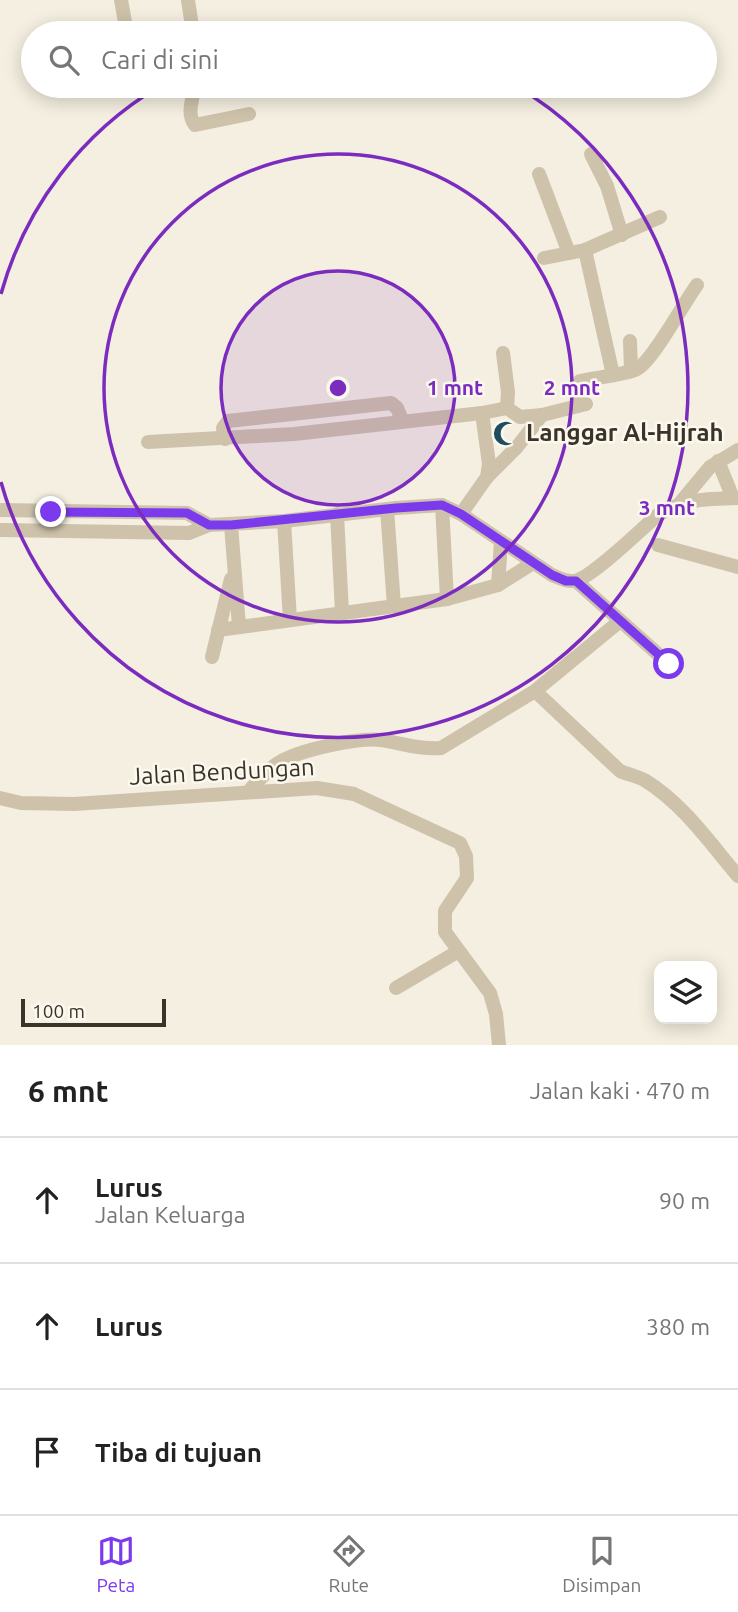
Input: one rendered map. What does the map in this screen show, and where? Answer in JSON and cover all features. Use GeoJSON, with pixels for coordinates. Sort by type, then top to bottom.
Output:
{"type":"FeatureCollection","features":[{"type":"Feature","properties":{"kind":"street"},"geometry":{"type":"LineString","coordinates":[[121,0],[125,21]]}},
{"type":"Feature","properties":{"kind":"street"},"geometry":{"type":"LineString","coordinates":[[188,0],[191,21]]}},
{"type":"Feature","properties":{"kind":"street"},"geometry":{"type":"LineString","coordinates":[[193,98],[190,111],[195,125],[249,114]]}},
{"type":"Feature","properties":{"kind":"street"},"geometry":{"type":"LineString","coordinates":[[591,154],[607,186],[622,235]]}},
{"type":"Feature","properties":{"kind":"street"},"geometry":{"type":"LineString","coordinates":[[540,174],[569,253]]}},
{"type":"Feature","properties":{"kind":"street"},"geometry":{"type":"LineString","coordinates":[[544,258],[585,250],[660,218]]}},
{"type":"Feature","properties":{"kind":"street"},"geometry":{"type":"LineString","coordinates":[[585,250],[613,375]]}},
{"type":"Feature","properties":{"kind":"street"},"geometry":{"type":"LineString","coordinates":[[148,442],[295,434],[507,408],[520,417],[582,405],[577,390],[580,382],[636,370],[656,349],[697,285]]}},
{"type":"Feature","properties":{"kind":"street"},"geometry":{"type":"LineString","coordinates":[[630,341],[631,370]]}},
{"type":"Feature","properties":{"kind":"street"},"geometry":{"type":"LineString","coordinates":[[503,353],[508,392],[507,408]]}},
{"type":"Feature","properties":{"kind":"street"},"geometry":{"type":"LineString","coordinates":[[225,439],[223,428],[228,421],[391,403],[397,408],[402,420]]}},
{"type":"Feature","properties":{"kind":"street"},"geometry":{"type":"LineString","coordinates":[[332,410],[335,429]]}},
{"type":"Feature","properties":{"kind":"street"},"geometry":{"type":"LineString","coordinates":[[482,413],[489,464],[487,477]]}},
{"type":"Feature","properties":{"kind":"street"},"geometry":{"type":"LineString","coordinates":[[291,415],[295,434]]}},
{"type":"Feature","properties":{"kind":"street"},"geometry":{"type":"LineString","coordinates":[[461,514],[487,477],[517,447],[541,415]]}},
{"type":"Feature","properties":{"kind":"street"},"geometry":{"type":"LineString","coordinates":[[680,503],[698,479],[718,461],[738,450]]}},
{"type":"Feature","properties":{"kind":"street"},"geometry":{"type":"LineString","coordinates":[[0,530],[189,533],[209,525],[284,521],[442,505],[461,514],[533,563],[566,581],[576,581],[603,563],[658,515],[680,503],[695,499],[736,498],[718,461]]}},
{"type":"Feature","properties":{"kind":"street"},"geometry":{"type":"LineString","coordinates":[[442,505],[447,599]]}},
{"type":"Feature","properties":{"kind":"street"},"geometry":{"type":"LineString","coordinates":[[387,509],[394,606]]}},
{"type":"Feature","properties":{"kind":"street"},"geometry":{"type":"LineString","coordinates":[[0,510],[187,513],[209,525]]}},
{"type":"Feature","properties":{"kind":"street"},"geometry":{"type":"LineString","coordinates":[[337,514],[342,613]]}},
{"type":"Feature","properties":{"kind":"street"},"geometry":{"type":"LineString","coordinates":[[284,521],[290,620]]}},
{"type":"Feature","properties":{"kind":"street"},"geometry":{"type":"LineString","coordinates":[[231,525],[239,626]]}},
{"type":"Feature","properties":{"kind":"street"},"geometry":{"type":"LineString","coordinates":[[498,585],[501,542]]}},
{"type":"Feature","properties":{"kind":"street"},"geometry":{"type":"LineString","coordinates":[[658,545],[738,567]]}},
{"type":"Feature","properties":{"kind":"street"},"geometry":{"type":"LineString","coordinates":[[218,630],[447,599],[498,585],[533,563]]}},
{"type":"Feature","properties":{"kind":"street"},"geometry":{"type":"LineString","coordinates":[[212,657],[233,572]]}},
{"type":"Feature","properties":{"kind":"street"},"geometry":{"type":"LineString","coordinates":[[576,581],[669,664]]}},
{"type":"Feature","properties":{"kind":"street"},"geometry":{"type":"LineString","coordinates":[[248,792],[281,761],[296,754],[359,740],[441,748],[535,691],[620,621]]}},
{"type":"Feature","properties":{"kind":"street"},"geometry":{"type":"LineString","coordinates":[[535,691],[620,771],[646,781],[668,797],[738,876]]}},
{"type":"Feature","properties":{"kind":"street","name":"Jalan Bendungan"},"geometry":{"type":"LineString","coordinates":[[0,798],[50,805],[334,789],[354,794],[454,839],[466,856],[468,869],[467,878],[447,905],[443,919],[445,932],[457,952],[490,993],[496,1014],[499,1045]]}},
{"type":"Feature","properties":{"kind":"street"},"geometry":{"type":"LineString","coordinates":[[396,988],[457,952]]}},
{"type":"Feature","properties":{"kind":"place","name":"Langgar Al-Hijrah"},"geometry":{"type":"Point","coordinates":[506,433]}},
{"type":"Feature","properties":{"kind":"route"},"geometry":{"type":"LineString","coordinates":[[51,512],[187,513],[209,525],[231,525],[442,505],[461,514],[552,575],[566,581],[576,581],[669,664]]}}]}
